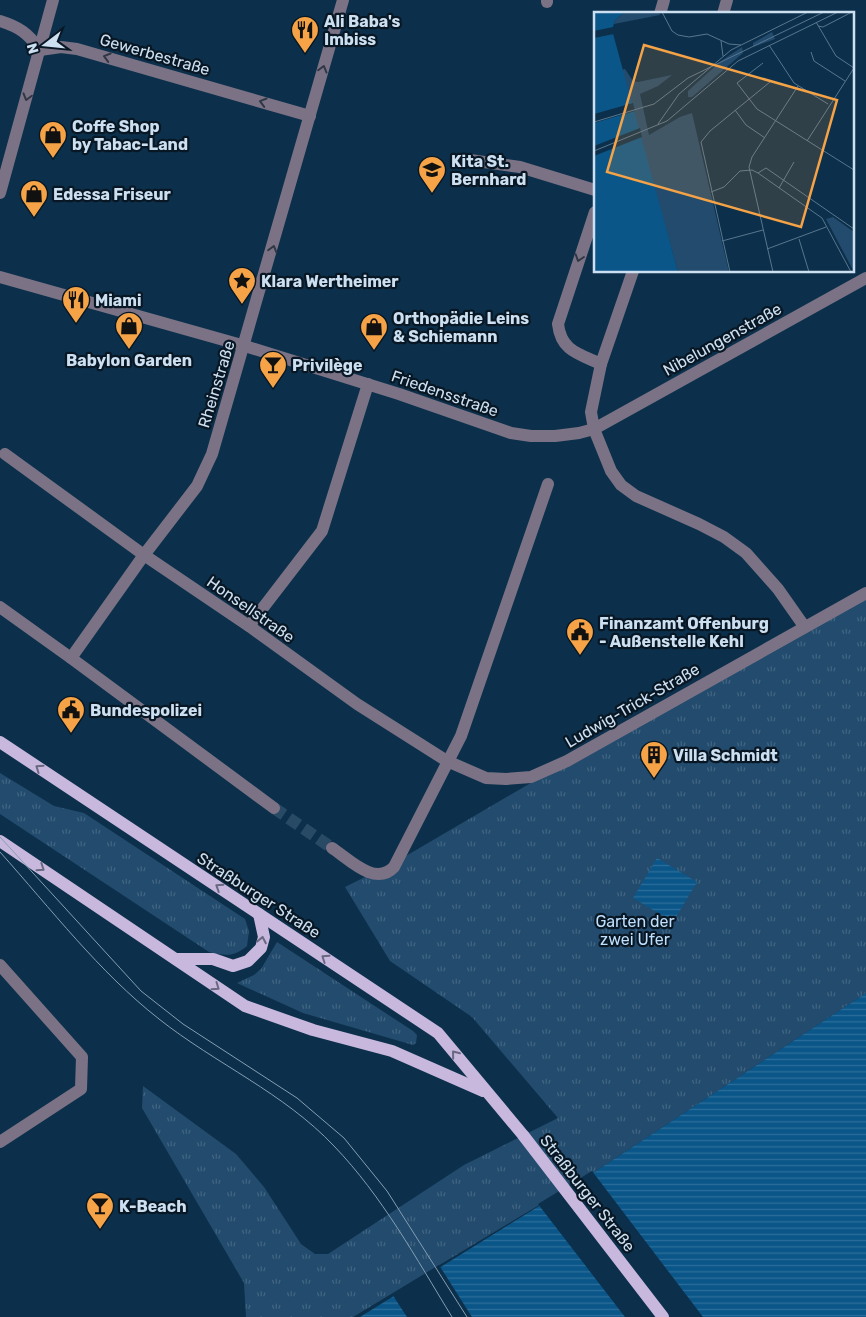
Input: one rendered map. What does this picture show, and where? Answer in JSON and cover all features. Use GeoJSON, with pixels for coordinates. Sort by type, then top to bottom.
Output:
{"type":"FeatureCollection","features":[{"type":"Feature","properties":{"kind":"main road","name":"Straßburger Straße"},"geometry":{"type":"LineString","coordinates":[[0,742],[438,1032],[523,1135],[663,1317]]}},
{"type":"Feature","properties":{"kind":"main road","name":"Straßburger Straße"},"geometry":{"type":"LineString","coordinates":[[0,841],[245,1006],[313,1030],[392,1052],[486,1092]]}},
{"type":"Feature","properties":{"kind":"main road"},"geometry":{"type":"LineString","coordinates":[[176,959],[213,959],[233,966],[248,961],[261,948],[264,936],[259,914]]}},
{"type":"Feature","properties":{"kind":"street"},"geometry":{"type":"LineString","coordinates":[[0,193],[53,0]]}},
{"type":"Feature","properties":{"kind":"street","name":"Rheinstraße"},"geometry":{"type":"LineString","coordinates":[[71,658],[144,555],[197,486],[212,454],[245,346],[343,0]]}},
{"type":"Feature","properties":{"kind":"street"},"geometry":{"type":"LineString","coordinates":[[0,21],[19,27],[31,36],[40,50]]}},
{"type":"Feature","properties":{"kind":"street","name":"Gewerbestraße"},"geometry":{"type":"LineString","coordinates":[[40,50],[61,47],[77,48],[310,116]]}},
{"type":"Feature","properties":{"kind":"street"},"geometry":{"type":"LineString","coordinates":[[470,160],[520,167],[594,190]]}},
{"type":"Feature","properties":{"kind":"street"},"geometry":{"type":"LineString","coordinates":[[594,215],[558,324],[559,336],[566,346],[601,364]]}},
{"type":"Feature","properties":{"kind":"street"},"geometry":{"type":"LineString","coordinates":[[633,272],[601,364],[591,412],[594,429],[611,471],[621,485],[636,496],[724,537],[746,553],[778,589],[804,626]]}},
{"type":"Feature","properties":{"kind":"street","name":"Friedensstraße"},"geometry":{"type":"LineString","coordinates":[[0,277],[245,346],[368,384],[511,433],[530,436],[555,436],[579,434],[594,429]]}},
{"type":"Feature","properties":{"kind":"street","name":"Nibelungenstraße"},"geometry":{"type":"LineString","coordinates":[[594,429],[866,278]]}},
{"type":"Feature","properties":{"kind":"street"},"geometry":{"type":"LineString","coordinates":[[250,626],[322,531],[368,384]]}},
{"type":"Feature","properties":{"kind":"street","name":"Honsellstraße"},"geometry":{"type":"LineString","coordinates":[[5,454],[144,555],[250,626],[357,704],[448,762],[486,778]]}},
{"type":"Feature","properties":{"kind":"street"},"geometry":{"type":"LineString","coordinates":[[332,848],[373,875],[382,875],[390,871],[461,736],[548,484]]}},
{"type":"Feature","properties":{"kind":"street","name":"Ludwig-Trick-Straße"},"geometry":{"type":"LineString","coordinates":[[486,778],[531,777],[567,761],[804,626],[866,593]]}},
{"type":"Feature","properties":{"kind":"street"},"geometry":{"type":"LineString","coordinates":[[0,607],[274,808]]}},
{"type":"Feature","properties":{"kind":"street"},"geometry":{"type":"LineString","coordinates":[[0,964],[82,1057],[81,1089],[0,1142]]}},
{"type":"Feature","properties":{"kind":"green space","name":"Garten der zwei Ufer"},"geometry":{"type":"Polygon","coordinates":[[[866,587],[866,993],[599,1169],[353,1317],[246,1317],[244,1283],[142,1108],[143,1086],[236,1154],[264,1187],[301,1244],[315,1254],[328,1254],[464,1165],[558,1118],[472,1017],[390,961],[345,887],[399,860],[866,587]]]}},
{"type":"Feature","properties":{"kind":"green space"},"geometry":{"type":"Polygon","coordinates":[[[0,773],[54,806],[84,813],[245,919],[249,931],[247,946],[230,955],[209,952],[0,814],[0,773]]]}},
{"type":"Feature","properties":{"kind":"green space"},"geometry":{"type":"Polygon","coordinates":[[[277,942],[413,1031],[417,1035],[416,1043],[413,1045],[303,1013],[237,983],[254,975],[261,969],[277,942]]]}},
{"type":"Feature","properties":{"kind":"shaded area"},"geometry":{"type":"Polygon","coordinates":[[[657,858],[697,882],[673,922],[633,898],[657,858]]]}},
{"type":"Feature","properties":{"kind":"shaded area"},"geometry":{"type":"Polygon","coordinates":[[[866,993],[866,1317],[360,1317],[599,1169],[866,993]]]}},
{"type":"Feature","properties":{"kind":"pier"},"geometry":{"type":"Polygon","coordinates":[[[592,1171],[703,1317],[625,1317],[538,1204],[592,1171]]]}},
{"type":"Feature","properties":{"kind":"pier"},"geometry":{"type":"Polygon","coordinates":[[[439,1265],[472,1317],[407,1317],[392,1294],[439,1265]]]}},
{"type":"Feature","properties":{"kind":"tunnel"},"geometry":{"type":"LineString","coordinates":[[274,808],[332,848]]}},
{"type":"Feature","properties":{"kind":"tram line"},"geometry":{"type":"LineString","coordinates":[[0,837],[141,991],[183,1024],[297,1098],[344,1138],[387,1191],[467,1317]]}},
{"type":"Feature","properties":{"kind":"tram line"},"geometry":{"type":"LineString","coordinates":[[0,852],[96,961],[137,1001],[181,1035],[294,1110],[334,1146],[383,1207],[412,1250],[452,1317]]}},
{"type":"Feature","properties":{"kind":"place","name":"Ali Baba's Imbiss"},"geometry":{"type":"Point","coordinates":[305,54]}},
{"type":"Feature","properties":{"kind":"place","name":"Coffe Shop by Tabac-Land"},"geometry":{"type":"Point","coordinates":[53,159]}},
{"type":"Feature","properties":{"kind":"place","name":"Kita St. Bernhard"},"geometry":{"type":"Point","coordinates":[432,194]}},
{"type":"Feature","properties":{"kind":"place","name":"Edessa Friseur"},"geometry":{"type":"Point","coordinates":[34,218]}},
{"type":"Feature","properties":{"kind":"place","name":"Klara Wertheimer"},"geometry":{"type":"Point","coordinates":[242,305]}},
{"type":"Feature","properties":{"kind":"place","name":"Miami"},"geometry":{"type":"Point","coordinates":[76,324]}},
{"type":"Feature","properties":{"kind":"place","name":"Babylon Garden"},"geometry":{"type":"Point","coordinates":[129,350]}},
{"type":"Feature","properties":{"kind":"place","name":"Orthopädie Leins & Schiemann"},"geometry":{"type":"Point","coordinates":[374,351]}},
{"type":"Feature","properties":{"kind":"place","name":"Privilège"},"geometry":{"type":"Point","coordinates":[273,389]}},
{"type":"Feature","properties":{"kind":"place","name":"Finanzamt Offenburg - Außenstelle Kehl"},"geometry":{"type":"Point","coordinates":[580,656]}},
{"type":"Feature","properties":{"kind":"place","name":"Bundespolizei"},"geometry":{"type":"Point","coordinates":[71,734]}},
{"type":"Feature","properties":{"kind":"place","name":"Villa Schmidt"},"geometry":{"type":"Point","coordinates":[654,779]}},
{"type":"Feature","properties":{"kind":"place","name":"K-Beach"},"geometry":{"type":"Point","coordinates":[100,1230]}}]}
